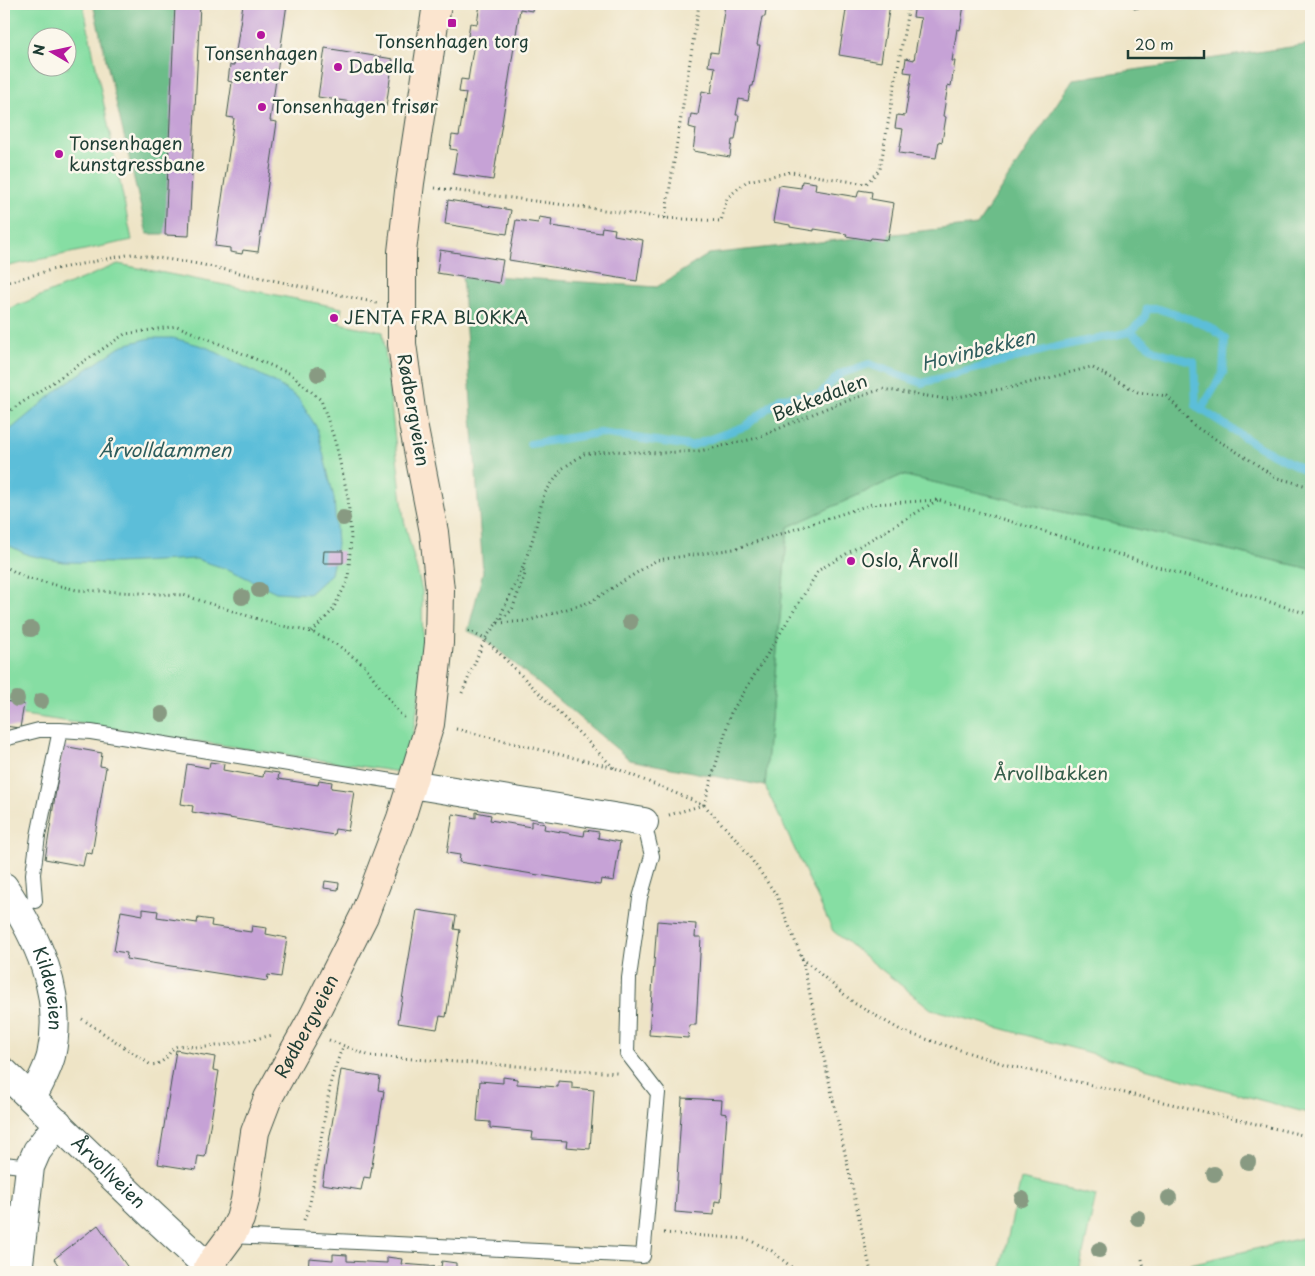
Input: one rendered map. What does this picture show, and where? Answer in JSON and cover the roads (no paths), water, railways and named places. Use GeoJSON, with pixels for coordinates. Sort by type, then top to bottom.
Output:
{"type":"FeatureCollection","features":[{"type":"Feature","properties":{"kind":"street","name":"Rødbergveien"},"geometry":{"type":"LineString","coordinates":[[210,1270],[240,1219],[260,1116],[359,928],[401,818],[430,724],[439,643],[440,590],[434,532],[413,424],[403,353],[402,252],[410,183],[437,4]]}},
{"type":"Feature","properties":{"kind":"street"},"geometry":{"type":"LineString","coordinates":[[411,784],[644,822]]}},
{"type":"Feature","properties":{"kind":"street","name":"Kildeveien"},"geometry":{"type":"LineString","coordinates":[[4,887],[34,937],[44,960],[55,1006],[54,1035],[50,1058],[32,1098]]}},
{"type":"Feature","properties":{"kind":"street","name":"Årvollveien"},"geometry":{"type":"LineString","coordinates":[[4,1072],[210,1270]]}},
{"type":"Feature","properties":{"kind":"street"},"geometry":{"type":"LineString","coordinates":[[18,1272],[17,1166],[37,1151],[58,1123]]}},
{"type":"Feature","properties":{"kind":"lane"},"geometry":{"type":"LineString","coordinates":[[4,739],[39,730],[101,734],[411,784]]}},
{"type":"Feature","properties":{"kind":"lane"},"geometry":{"type":"LineString","coordinates":[[35,901],[33,874],[38,836],[60,730]]}},
{"type":"Feature","properties":{"kind":"lane"},"geometry":{"type":"LineString","coordinates":[[231,1236],[643,1256],[658,1093],[627,1053],[629,978],[640,898],[652,856],[644,822]]}},
{"type":"Feature","properties":{"kind":"water","name":"Årvolldammen"},"geometry":{"type":"Polygon","coordinates":[[[151,338],[173,338],[206,347],[276,383],[298,398],[317,428],[334,498],[337,545],[331,574],[309,594],[276,592],[230,570],[196,559],[117,563],[64,562],[28,555],[6,544],[4,541],[4,435],[65,384],[123,345],[151,338]]]}},
{"type":"Feature","properties":{"kind":"waterway","name":"Hovinbekken"},"geometry":{"type":"LineString","coordinates":[[1130,332],[1144,319],[1147,309],[1159,309],[1212,328],[1225,339],[1223,373],[1201,410]]}},
{"type":"Feature","properties":{"kind":"waterway","name":"Hovinbekken"},"geometry":{"type":"LineString","coordinates":[[530,444],[600,433],[691,446],[746,426],[780,398],[819,395],[840,374],[869,364],[922,383],[1056,347],[1130,332],[1156,351],[1194,362],[1196,406],[1261,448],[1311,473]]}},
{"type":"Feature","properties":{"kind":"place","name":"Tonsenhagen torg"},"geometry":{"type":"Point","coordinates":[452,23]}},
{"type":"Feature","properties":{"kind":"place","name":"Tonsenhagen senter"},"geometry":{"type":"Point","coordinates":[261,35]}},
{"type":"Feature","properties":{"kind":"place","name":"Dabella"},"geometry":{"type":"Point","coordinates":[338,67]}},
{"type":"Feature","properties":{"kind":"place","name":"Tonsenhagen frisør"},"geometry":{"type":"Point","coordinates":[262,107]}},
{"type":"Feature","properties":{"kind":"place","name":"Tonsenhagen kunstgressbane"},"geometry":{"type":"Point","coordinates":[59,154]}},
{"type":"Feature","properties":{"kind":"place","name":"JENTA FRA BLOKKA"},"geometry":{"type":"Point","coordinates":[334,318]}},
{"type":"Feature","properties":{"kind":"place","name":"Oslo, Årvoll"},"geometry":{"type":"Point","coordinates":[851,561]}},
{"type":"Feature","properties":{"kind":"park label","name":"Årvollbakken"},"geometry":{"type":"Point","coordinates":[1051,774]}}]}
